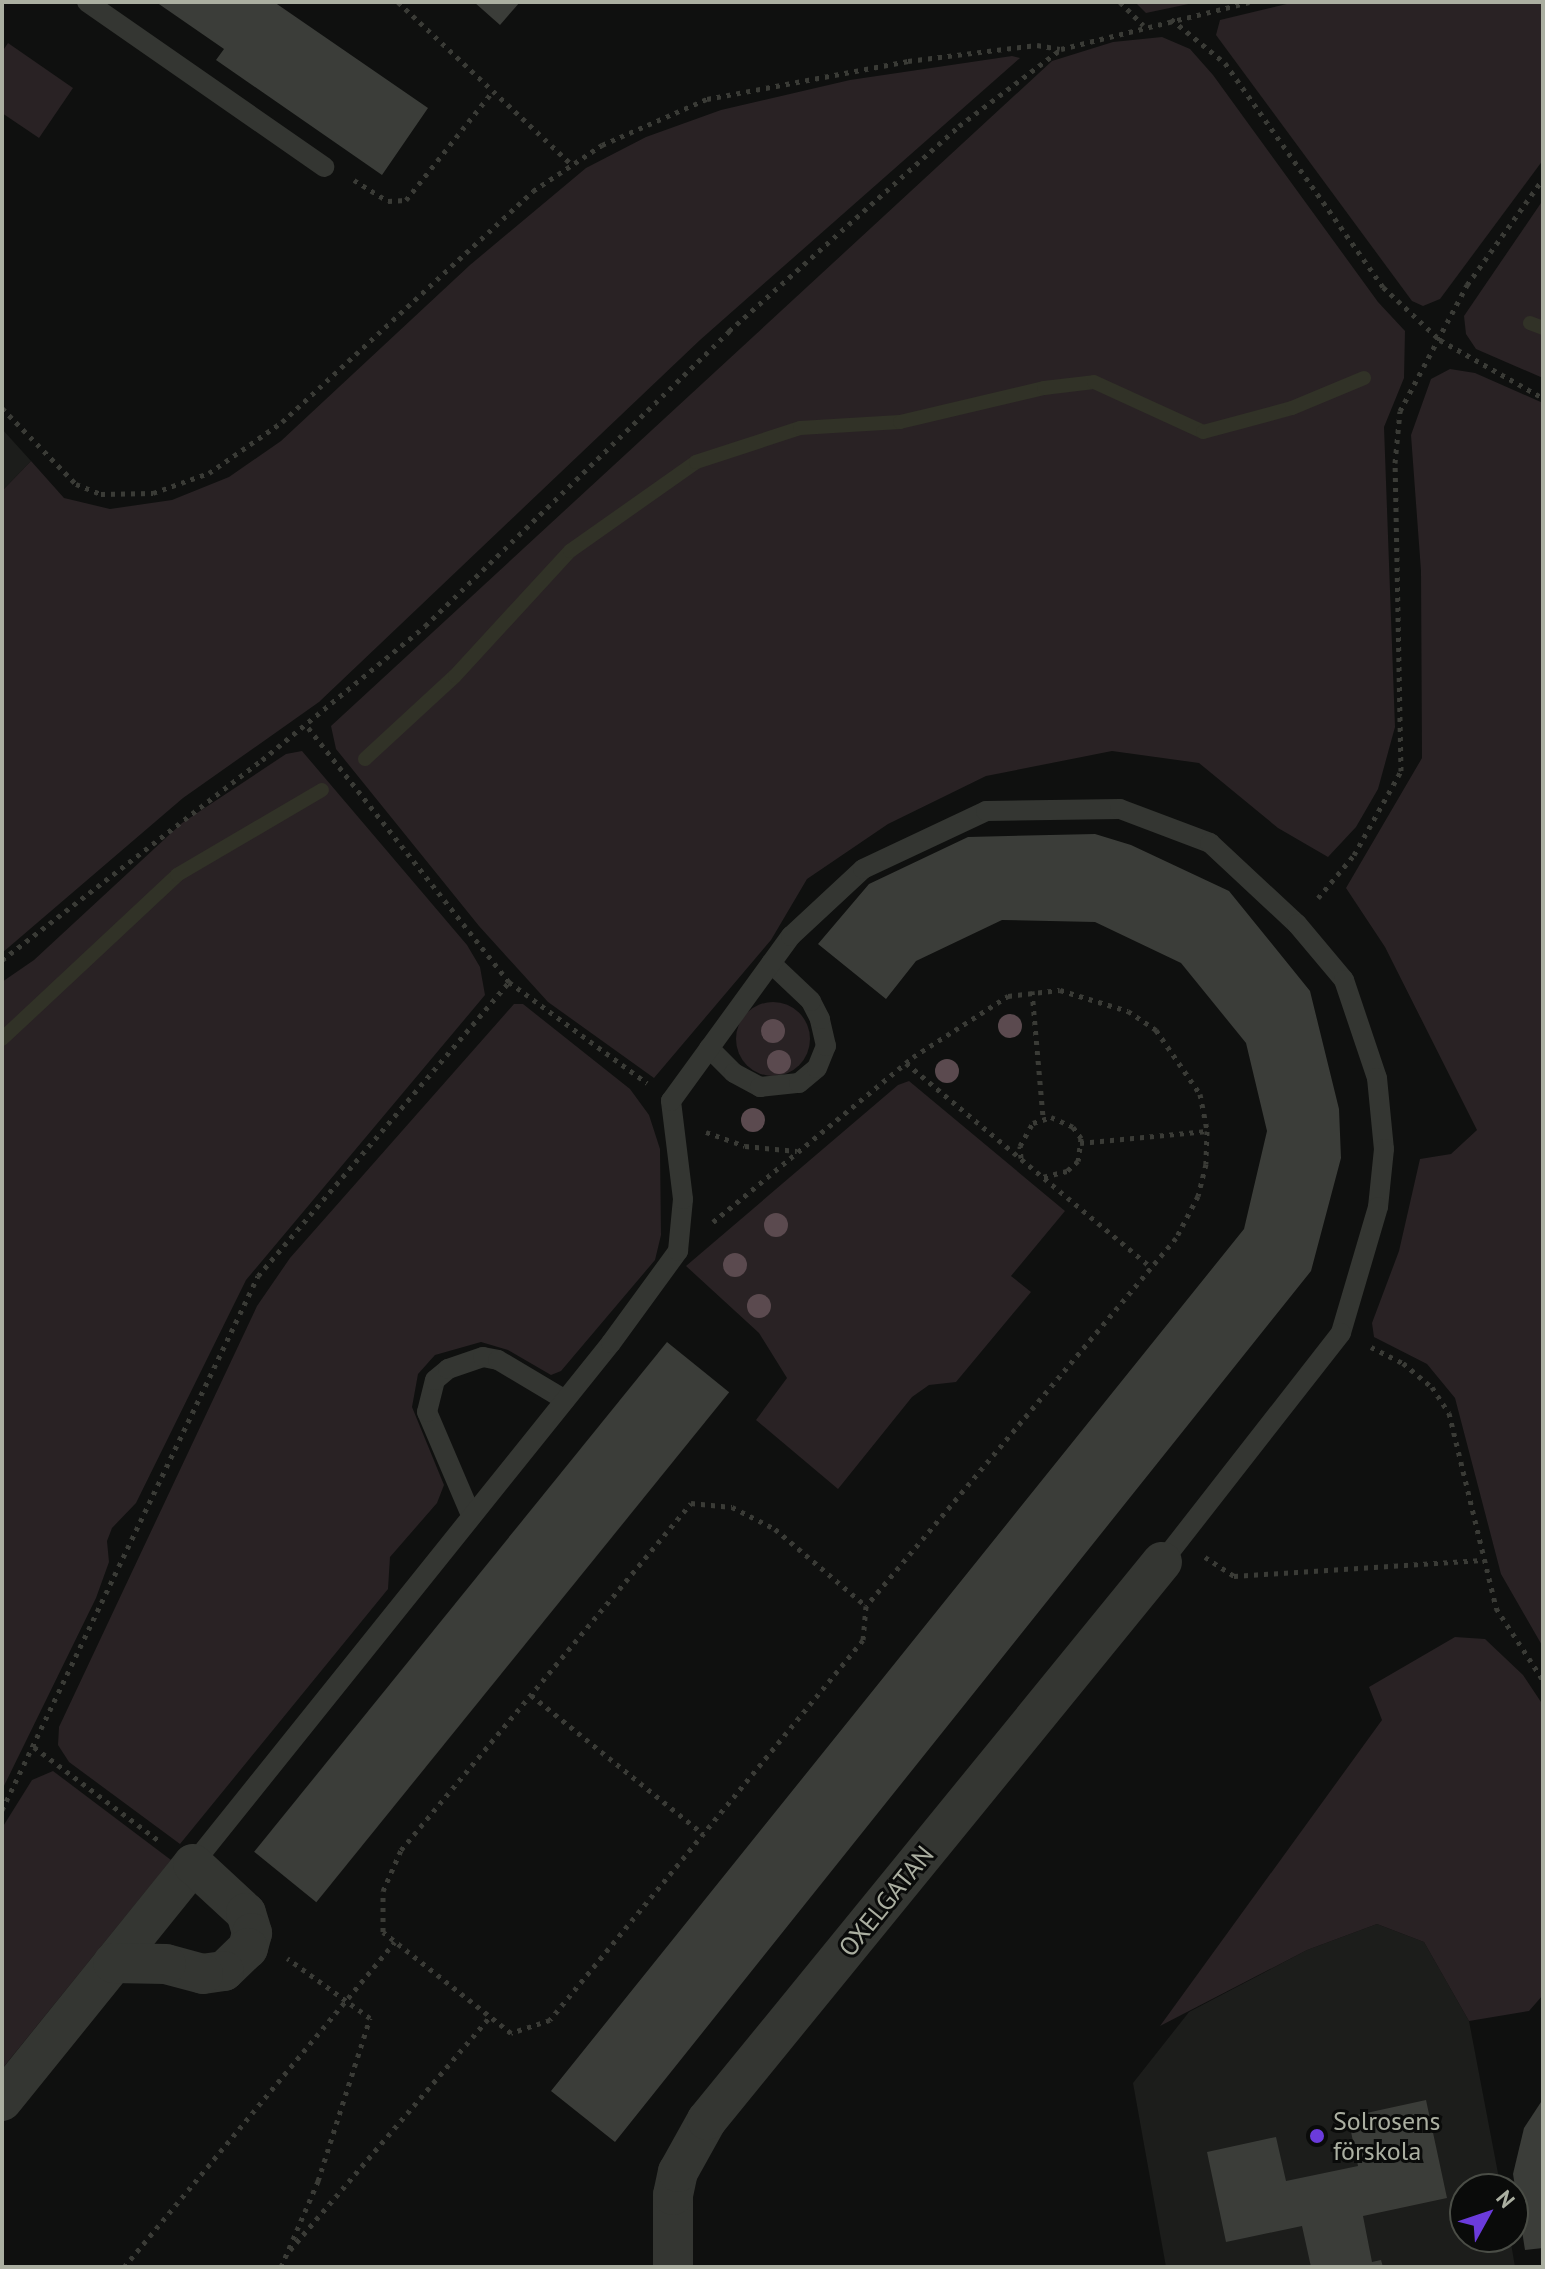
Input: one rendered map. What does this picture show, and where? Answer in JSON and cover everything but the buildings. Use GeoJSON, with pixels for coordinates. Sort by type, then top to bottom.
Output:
{"type":"FeatureCollection","features":[{"type":"Feature","properties":{"kind":"street","name":"OXELGATAN"},"geometry":{"type":"LineString","coordinates":[[673,2267],[673,2195],[678,2172],[707,2120],[1170,1550]]}},
{"type":"Feature","properties":{"kind":"street"},"geometry":{"type":"LineString","coordinates":[[2,2101],[113,1963],[193,1864],[231,1895],[246,1913],[252,1933],[248,1948],[224,1971],[194,1974],[166,1964],[113,1963]]}},
{"type":"Feature","properties":{"kind":"lane"},"geometry":{"type":"LineString","coordinates":[[87,2],[324,167]]}},
{"type":"Feature","properties":{"kind":"lane"},"geometry":{"type":"LineString","coordinates":[[193,1864],[565,1400],[678,1251],[683,1199],[672,1108],[709,1048],[791,936],[863,869],[986,811],[1120,809],[1210,843],[1297,924],[1344,980],[1377,1078],[1384,1149],[1378,1207],[1341,1333],[1170,1550]]}},
{"type":"Feature","properties":{"kind":"lane"},"geometry":{"type":"LineString","coordinates":[[709,1048],[734,1073],[760,1087],[799,1083],[817,1068],[826,1046],[820,1019],[811,1001],[771,963]]}},
{"type":"Feature","properties":{"kind":"lane"},"geometry":{"type":"LineString","coordinates":[[471,1515],[427,1412],[435,1380],[448,1369],[483,1357],[498,1360],[565,1400]]}},
{"type":"Feature","properties":{"kind":"path"},"geometry":{"type":"LineString","coordinates":[[398,2],[572,165]]}},
{"type":"Feature","properties":{"kind":"path"},"geometry":{"type":"LineString","coordinates":[[1120,2],[1144,26]]}},
{"type":"Feature","properties":{"kind":"path"},"geometry":{"type":"LineString","coordinates":[[2,960],[305,724],[425,626],[740,321],[959,126],[1061,49],[1170,19],[1249,2]]}},
{"type":"Feature","properties":{"kind":"path"},"geometry":{"type":"LineString","coordinates":[[1170,19],[1225,63],[1383,287],[1440,340],[1543,398]]}},
{"type":"Feature","properties":{"kind":"path"},"geometry":{"type":"LineString","coordinates":[[2,408],[49,461],[76,484],[101,494],[153,493],[209,473],[282,422],[510,211],[602,145],[707,99],[908,61],[1037,45],[1061,49]]}},
{"type":"Feature","properties":{"kind":"path"},"geometry":{"type":"LineString","coordinates":[[324,167],[388,201],[406,200],[493,91]]}},
{"type":"Feature","properties":{"kind":"path"},"geometry":{"type":"LineString","coordinates":[[1297,924],[1354,855],[1401,771],[1395,463],[1400,411],[1419,368],[1440,340],[1467,285],[1543,179]]}},
{"type":"Feature","properties":{"kind":"path"},"geometry":{"type":"LineString","coordinates":[[305,724],[509,982],[672,1108],[745,1146],[798,1151]]}},
{"type":"Feature","properties":{"kind":"path"},"geometry":{"type":"LineString","coordinates":[[2,1810],[258,1276],[509,982]]}},
{"type":"Feature","properties":{"kind":"path"},"geometry":{"type":"LineString","coordinates":[[1032,991],[1043,1117]]}},
{"type":"Feature","properties":{"kind":"path"},"geometry":{"type":"LineString","coordinates":[[678,1251],[906,1063],[958,1024],[1008,996],[1032,991],[1095,998],[1156,1030],[1200,1094],[1207,1131],[1198,1196],[1189,1218],[1152,1268],[866,1606],[863,1640],[550,2020],[511,2033],[383,1932],[383,1891],[401,1850],[691,1503],[732,1507],[775,1529],[866,1606]]}},
{"type":"Feature","properties":{"kind":"path"},"geometry":{"type":"LineString","coordinates":[[906,1063],[1152,1268]]}},
{"type":"Feature","properties":{"kind":"path"},"geometry":{"type":"LineString","coordinates":[[1021,1159],[1025,1132],[1043,1117]]}},
{"type":"Feature","properties":{"kind":"path"},"geometry":{"type":"LineString","coordinates":[[1043,1117],[1073,1127],[1080,1143],[1078,1161],[1067,1171],[1043,1177]]}},
{"type":"Feature","properties":{"kind":"path"},"geometry":{"type":"LineString","coordinates":[[1080,1143],[1207,1131]]}},
{"type":"Feature","properties":{"kind":"path"},"geometry":{"type":"LineString","coordinates":[[1341,1333],[1403,1363],[1432,1387],[1449,1413],[1496,1608],[1543,1680]]}},
{"type":"Feature","properties":{"kind":"path"},"geometry":{"type":"LineString","coordinates":[[1170,1550],[1234,1576],[1482,1560]]}},
{"type":"Feature","properties":{"kind":"path"},"geometry":{"type":"LineString","coordinates":[[531,1695],[703,1834]]}},
{"type":"Feature","properties":{"kind":"path"},"geometry":{"type":"LineString","coordinates":[[34,1747],[193,1864]]}},
{"type":"Feature","properties":{"kind":"path"},"geometry":{"type":"LineString","coordinates":[[252,1933],[370,2018],[318,2181],[281,2267]]}},
{"type":"Feature","properties":{"kind":"path"},"geometry":{"type":"LineString","coordinates":[[124,2267],[395,1942]]}},
{"type":"Feature","properties":{"kind":"path"},"geometry":{"type":"LineString","coordinates":[[285,2256],[490,2017]]}},
{"type":"Feature","properties":{"kind":"shaded area"},"geometry":{"type":"Polygon","coordinates":[[[1135,2],[1198,2],[1146,13],[1135,2]]]}},
{"type":"Feature","properties":{"kind":"shaded area"},"geometry":{"type":"Polygon","coordinates":[[[1295,2],[1543,2],[1543,160],[1440,299],[1423,306],[1412,301],[1216,35],[1220,20],[1295,2]]]}},
{"type":"Feature","properties":{"kind":"shaded area"},"geometry":{"type":"Polygon","coordinates":[[[1162,37],[1190,49],[1213,75],[1378,302],[1405,331],[1404,378],[1384,427],[1395,727],[1378,789],[1356,827],[1328,857],[1278,828],[1199,763],[1112,751],[986,776],[888,824],[807,879],[771,940],[654,1078],[548,1002],[479,926],[336,749],[331,726],[1052,61],[1113,42],[1162,37]]]}},
{"type":"Feature","properties":{"kind":"shaded area"},"geometry":{"type":"Polygon","coordinates":[[[8,43],[73,88],[39,138],[2,113],[2,52],[8,43]]]}},
{"type":"Feature","properties":{"kind":"shaded area"},"geometry":{"type":"Polygon","coordinates":[[[1012,56],[1020,58],[700,340],[319,702],[183,798],[2,953],[2,491],[31,461],[64,498],[110,509],[172,500],[229,477],[281,441],[470,265],[586,168],[646,137],[721,110],[850,80],[1012,56]]]}},
{"type":"Feature","properties":{"kind":"shaded area"},"geometry":{"type":"Polygon","coordinates":[[[1543,200],[1543,378],[1476,349],[1466,334],[1464,316],[1543,200]]]}},
{"type":"Feature","properties":{"kind":"shaded area"},"geometry":{"type":"Polygon","coordinates":[[[1450,369],[1475,373],[1543,403],[1543,1647],[1501,1574],[1455,1398],[1427,1364],[1374,1337],[1372,1323],[1399,1251],[1420,1159],[1451,1154],[1477,1130],[1385,947],[1346,888],[1422,758],[1421,571],[1411,435],[1431,379],[1450,369]]]}},
{"type":"Feature","properties":{"kind":"shaded area"},"geometry":{"type":"Polygon","coordinates":[[[2,429],[31,461],[2,491],[2,429]]]}},
{"type":"Feature","properties":{"kind":"shaded area"},"geometry":{"type":"Polygon","coordinates":[[[302,751],[467,945],[480,967],[485,995],[246,1280],[136,1503],[112,1528],[107,1541],[109,1562],[96,1598],[2,1790],[2,982],[34,960],[182,823],[286,754],[302,751]]]}},
{"type":"Feature","properties":{"kind":"shaded area"},"geometry":{"type":"Polygon","coordinates":[[[773,1002],[787,1005],[799,1013],[807,1025],[810,1039],[807,1053],[799,1065],[787,1073],[773,1076],[759,1073],[747,1065],[739,1053],[736,1039],[739,1025],[747,1013],[759,1005],[773,1002]]]}},
{"type":"Feature","properties":{"kind":"shaded area"},"geometry":{"type":"Polygon","coordinates":[[[514,1004],[523,1004],[630,1089],[649,1115],[660,1149],[661,1235],[655,1260],[561,1371],[551,1375],[508,1350],[481,1342],[435,1355],[418,1374],[412,1407],[444,1485],[437,1503],[390,1557],[388,1589],[180,1844],[69,1762],[58,1745],[59,1727],[257,1306],[290,1258],[514,1004]]]}},
{"type":"Feature","properties":{"kind":"shaded area"},"geometry":{"type":"Polygon","coordinates":[[[909,1081],[1065,1211],[1011,1276],[1031,1292],[956,1382],[929,1385],[912,1397],[838,1489],[756,1420],[787,1378],[759,1333],[686,1266],[898,1085],[909,1081]]]}},
{"type":"Feature","properties":{"kind":"shaded area"},"geometry":{"type":"Polygon","coordinates":[[[1455,1637],[1485,1639],[1523,1675],[1543,1705],[1543,1995],[1529,2011],[1469,2021],[1424,1942],[1377,1924],[1307,1950],[1160,2026],[1382,1720],[1369,1687],[1455,1637]]]}},
{"type":"Feature","properties":{"kind":"shaded area"},"geometry":{"type":"Polygon","coordinates":[[[53,1771],[171,1860],[2,2069],[2,1828],[32,1780],[53,1771]]]}},
{"type":"Feature","properties":{"kind":"shaded area","name":"Solrosens förskola"},"geometry":{"type":"Polygon","coordinates":[[[1377,1924],[1424,1942],[1469,2021],[1498,2173],[1449,2173],[1449,2253],[1513,2253],[1515,2267],[1166,2267],[1133,2083],[1189,2012],[1307,1950],[1377,1924]]]}},
{"type":"Feature","properties":{"kind":"waterway"},"geometry":{"type":"LineString","coordinates":[[1530,323],[1543,328]]}},
{"type":"Feature","properties":{"kind":"waterway"},"geometry":{"type":"LineString","coordinates":[[365,759],[455,676],[570,551],[696,462],[800,428],[900,422],[1044,388],[1094,382],[1203,432],[1292,408],[1364,378]]}},
{"type":"Feature","properties":{"kind":"waterway"},"geometry":{"type":"LineString","coordinates":[[2,1039],[177,875],[322,790]]}},
{"type":"Feature","properties":{"kind":"place","name":"Solrosens förskola"},"geometry":{"type":"Point","coordinates":[1317,2136]}}]}
